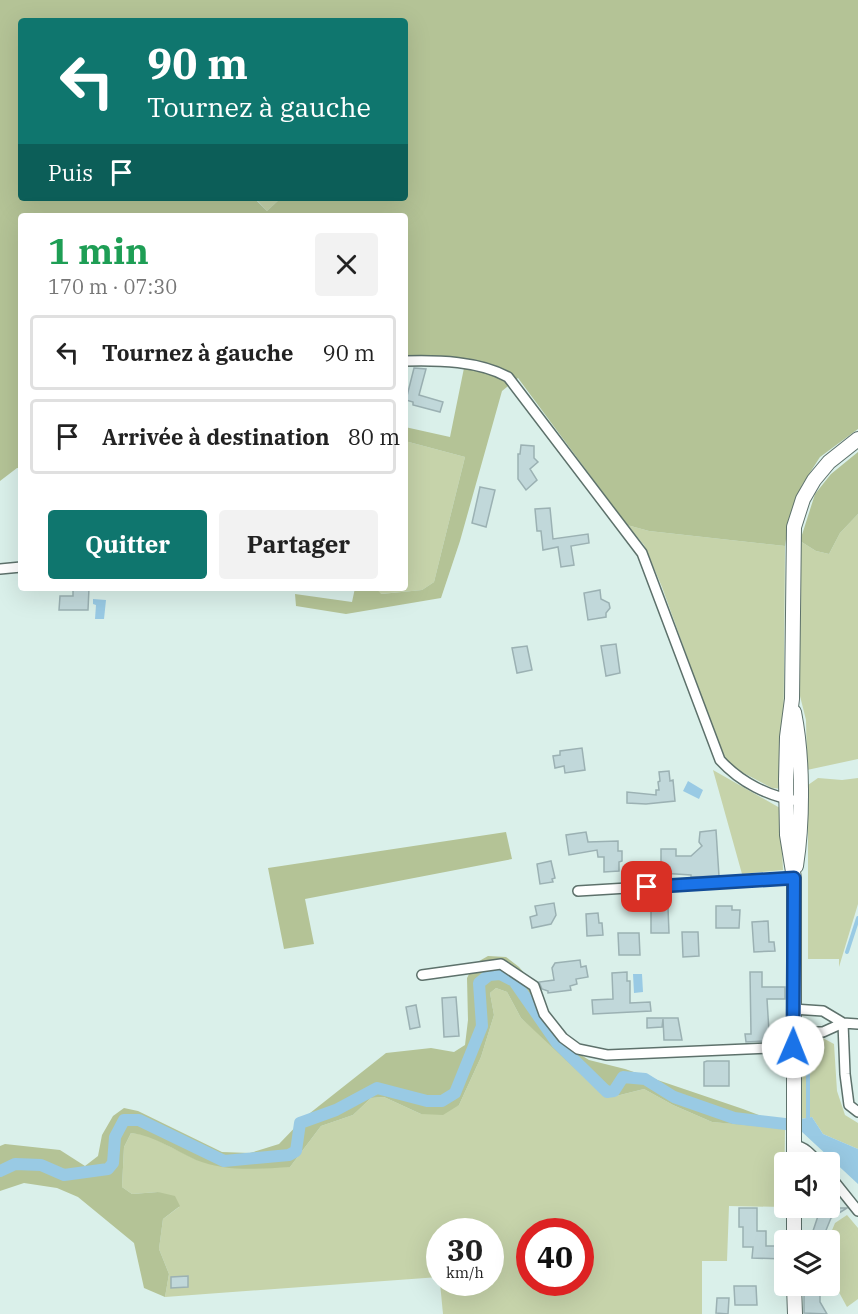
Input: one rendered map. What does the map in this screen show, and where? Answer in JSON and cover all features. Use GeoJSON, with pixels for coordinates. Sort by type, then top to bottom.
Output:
{"type":"FeatureCollection","features":[{"type":"Feature","properties":{"kind":"street"},"geometry":{"type":"LineString","coordinates":[[408,361],[463,364],[499,372],[508,377],[642,553],[720,760],[732,773],[769,794],[793,800]]}},
{"type":"Feature","properties":{"kind":"street"},"geometry":{"type":"LineString","coordinates":[[794,1152],[794,878],[786,835],[793,800],[787,737],[792,699],[794,527],[803,498],[814,480],[829,462],[858,439]]}},
{"type":"Feature","properties":{"kind":"street"},"geometry":{"type":"LineString","coordinates":[[0,569],[18,567]]}},
{"type":"Feature","properties":{"kind":"street"},"geometry":{"type":"LineString","coordinates":[[578,891],[794,878]]}},
{"type":"Feature","properties":{"kind":"street"},"geometry":{"type":"LineString","coordinates":[[422,975],[501,964],[534,986],[543,1014],[563,1038],[578,1049],[607,1055],[793,1047]]}},
{"type":"Feature","properties":{"kind":"street"},"geometry":{"type":"LineString","coordinates":[[794,1009],[823,1011],[843,1023],[858,1024]]}},
{"type":"Feature","properties":{"kind":"street"},"geometry":{"type":"LineString","coordinates":[[793,1032],[823,1032],[843,1023]]}},
{"type":"Feature","properties":{"kind":"street"},"geometry":{"type":"LineString","coordinates":[[843,1023],[849,1105],[858,1112]]}},
{"type":"Feature","properties":{"kind":"street"},"geometry":{"type":"LineString","coordinates":[[794,1141],[809,1152]]}},
{"type":"Feature","properties":{"kind":"street"},"geometry":{"type":"LineString","coordinates":[[840,1188],[858,1210]]}},
{"type":"Feature","properties":{"kind":"street"},"geometry":{"type":"LineString","coordinates":[[795,1296],[795,1314]]}},
{"type":"Feature","properties":{"kind":"green space"},"geometry":{"type":"Polygon","coordinates":[[[0,0],[858,0],[858,429],[820,457],[802,485],[789,518],[785,546],[649,531],[627,525],[518,378],[502,391],[460,541],[441,598],[346,614],[296,606],[295,594],[352,602],[354,591],[378,591],[381,594],[422,590],[434,582],[465,457],[408,442],[408,428],[450,437],[464,368],[422,362],[408,363],[408,213],[18,213],[17,468],[0,481],[0,0]]]}},
{"type":"Feature","properties":{"kind":"green space"},"geometry":{"type":"Polygon","coordinates":[[[258,201],[278,201],[267,211],[258,201]]]}},
{"type":"Feature","properties":{"kind":"green space"},"geometry":{"type":"Polygon","coordinates":[[[408,442],[465,457],[434,582],[422,590],[380,594],[378,591],[408,591],[408,442]]]}},
{"type":"Feature","properties":{"kind":"green space"},"geometry":{"type":"Polygon","coordinates":[[[858,452],[858,514],[840,533],[829,554],[816,551],[800,541],[815,494],[831,474],[858,452]]]}},
{"type":"Feature","properties":{"kind":"green space"},"geometry":{"type":"Polygon","coordinates":[[[858,514],[858,759],[807,770],[806,720],[800,696],[798,587],[800,541],[816,551],[829,554],[840,533],[858,514]]]}},
{"type":"Feature","properties":{"kind":"green space"},"geometry":{"type":"Polygon","coordinates":[[[627,525],[649,531],[785,546],[783,789],[772,788],[730,766],[722,754],[662,587],[644,545],[627,525]]]}},
{"type":"Feature","properties":{"kind":"green space"},"geometry":{"type":"Polygon","coordinates":[[[713,770],[780,808],[783,870],[742,874],[713,770]]]}},
{"type":"Feature","properties":{"kind":"green space"},"geometry":{"type":"Polygon","coordinates":[[[818,778],[842,780],[858,778],[858,904],[839,967],[839,959],[808,959],[808,785],[818,778]]]}},
{"type":"Feature","properties":{"kind":"green space"},"geometry":{"type":"Polygon","coordinates":[[[506,832],[512,859],[305,899],[314,944],[284,949],[268,868],[506,832]]]}},
{"type":"Feature","properties":{"kind":"green space"},"geometry":{"type":"Polygon","coordinates":[[[488,956],[506,957],[519,967],[525,974],[550,1031],[568,1047],[589,1060],[625,1069],[743,1109],[769,1119],[766,1123],[767,1127],[712,1122],[644,1089],[612,1097],[601,1093],[521,1018],[507,992],[496,988],[490,993],[494,1015],[481,1057],[459,1105],[443,1115],[421,1114],[384,1097],[371,1098],[353,1115],[321,1126],[290,1167],[278,1168],[242,1169],[207,1164],[156,1140],[131,1133],[124,1147],[122,1187],[132,1194],[158,1192],[175,1196],[180,1206],[163,1219],[159,1249],[169,1274],[165,1297],[144,1288],[134,1243],[78,1197],[57,1188],[24,1183],[0,1191],[0,1146],[5,1144],[60,1150],[85,1166],[98,1156],[102,1135],[113,1116],[124,1108],[138,1111],[222,1152],[250,1153],[279,1144],[305,1117],[386,1053],[431,1048],[454,1052],[465,1045],[468,1020],[467,978],[474,964],[488,956]]]}},
{"type":"Feature","properties":{"kind":"green space"},"geometry":{"type":"Polygon","coordinates":[[[496,988],[507,992],[521,1018],[612,1097],[644,1089],[712,1122],[785,1128],[785,1152],[774,1152],[774,1207],[729,1206],[727,1261],[702,1261],[702,1314],[443,1314],[441,1296],[504,1296],[504,1218],[426,1218],[426,1278],[165,1297],[169,1274],[159,1249],[163,1219],[179,1207],[158,1192],[132,1194],[122,1187],[124,1147],[131,1133],[147,1135],[197,1160],[290,1167],[321,1126],[353,1115],[371,1098],[384,1097],[421,1114],[459,1105],[481,1057],[494,1015],[490,993],[496,988]]]}},
{"type":"Feature","properties":{"kind":"green space"},"geometry":{"type":"Polygon","coordinates":[[[819,1036],[834,1044],[837,1091],[845,1115],[858,1123],[858,1149],[823,1134],[812,1117],[801,1119],[801,1044],[819,1036]]]}},
{"type":"Feature","properties":{"kind":"green space"},"geometry":{"type":"Polygon","coordinates":[[[847,1215],[858,1228],[858,1299],[847,1307],[840,1294],[840,1230],[832,1230],[835,1223],[847,1215]]]}},
{"type":"Feature","properties":{"kind":"water"},"geometry":{"type":"Polygon","coordinates":[[[93,599],[106,600],[104,619],[95,619],[96,605],[93,604],[93,599]]]}},
{"type":"Feature","properties":{"kind":"water"},"geometry":{"type":"Polygon","coordinates":[[[688,781],[703,790],[699,799],[683,791],[688,781]]]}},
{"type":"Feature","properties":{"kind":"water"},"geometry":{"type":"Polygon","coordinates":[[[633,974],[642,974],[643,992],[634,993],[633,974]]]}},
{"type":"Feature","properties":{"kind":"water"},"geometry":{"type":"Polygon","coordinates":[[[812,1117],[823,1134],[858,1149],[858,1184],[840,1167],[840,1152],[824,1152],[801,1131],[801,1119],[812,1117]]]}},
{"type":"Feature","properties":{"kind":"water"},"geometry":{"type":"Polygon","coordinates":[[[769,1119],[785,1119],[785,1128],[767,1127],[766,1123],[769,1119]]]}},
{"type":"Feature","properties":{"kind":"building"},"geometry":{"type":"Polygon","coordinates":[[[414,368],[426,369],[419,395],[443,402],[440,412],[413,405],[413,402],[408,401],[414,368]]]}},
{"type":"Feature","properties":{"kind":"building"},"geometry":{"type":"Polygon","coordinates":[[[521,445],[534,446],[534,458],[538,462],[530,469],[537,480],[526,490],[518,479],[518,454],[520,454],[521,445]]]}},
{"type":"Feature","properties":{"kind":"building"},"geometry":{"type":"Polygon","coordinates":[[[480,487],[495,490],[486,527],[472,523],[480,487]]]}},
{"type":"Feature","properties":{"kind":"building"},"geometry":{"type":"Polygon","coordinates":[[[550,508],[553,539],[588,534],[589,543],[571,546],[574,565],[561,567],[558,547],[543,550],[541,531],[537,531],[535,509],[550,508]]]}},
{"type":"Feature","properties":{"kind":"building"},"geometry":{"type":"Polygon","coordinates":[[[600,590],[601,599],[609,603],[610,608],[606,617],[588,620],[584,593],[600,590]]]}},
{"type":"Feature","properties":{"kind":"building"},"geometry":{"type":"Polygon","coordinates":[[[73,591],[89,591],[88,610],[59,610],[60,596],[73,596],[73,591]]]}},
{"type":"Feature","properties":{"kind":"building"},"geometry":{"type":"Polygon","coordinates":[[[616,644],[620,673],[606,676],[601,646],[616,644]]]}},
{"type":"Feature","properties":{"kind":"building"},"geometry":{"type":"Polygon","coordinates":[[[527,646],[532,670],[517,673],[512,648],[527,646]]]}},
{"type":"Feature","properties":{"kind":"building"},"geometry":{"type":"Polygon","coordinates":[[[582,748],[585,770],[565,773],[564,766],[555,768],[553,756],[560,755],[560,751],[582,748]]]}},
{"type":"Feature","properties":{"kind":"building"},"geometry":{"type":"Polygon","coordinates":[[[669,771],[670,781],[673,780],[675,801],[627,803],[627,792],[656,795],[656,790],[659,790],[659,772],[669,771]]]}},
{"type":"Feature","properties":{"kind":"building"},"geometry":{"type":"Polygon","coordinates":[[[716,830],[719,876],[691,877],[691,875],[661,873],[661,849],[676,849],[676,856],[691,856],[702,846],[699,842],[700,832],[716,830]]]}},
{"type":"Feature","properties":{"kind":"building"},"geometry":{"type":"Polygon","coordinates":[[[586,832],[588,842],[618,841],[618,851],[622,851],[619,871],[604,872],[604,857],[598,857],[597,850],[569,855],[566,835],[586,832]]]}},
{"type":"Feature","properties":{"kind":"building"},"geometry":{"type":"Polygon","coordinates":[[[551,861],[555,878],[552,879],[553,882],[540,884],[537,864],[551,861]]]}},
{"type":"Feature","properties":{"kind":"building"},"geometry":{"type":"Polygon","coordinates":[[[554,903],[556,915],[551,924],[532,928],[530,917],[537,915],[535,906],[554,903]]]}},
{"type":"Feature","properties":{"kind":"building"},"geometry":{"type":"Polygon","coordinates":[[[716,906],[732,906],[732,910],[740,910],[739,928],[716,928],[716,906]]]}},
{"type":"Feature","properties":{"kind":"building"},"geometry":{"type":"Polygon","coordinates":[[[668,908],[669,933],[651,933],[651,909],[668,908]]]}},
{"type":"Feature","properties":{"kind":"building"},"geometry":{"type":"Polygon","coordinates":[[[598,913],[603,935],[587,936],[586,914],[598,913]]]}},
{"type":"Feature","properties":{"kind":"building"},"geometry":{"type":"Polygon","coordinates":[[[768,921],[769,942],[774,942],[775,951],[754,952],[752,922],[768,921]]]}},
{"type":"Feature","properties":{"kind":"building"},"geometry":{"type":"Polygon","coordinates":[[[682,932],[698,932],[699,956],[683,957],[682,932]]]}},
{"type":"Feature","properties":{"kind":"building"},"geometry":{"type":"Polygon","coordinates":[[[618,933],[639,933],[640,955],[619,955],[618,933]]]}},
{"type":"Feature","properties":{"kind":"building"},"geometry":{"type":"Polygon","coordinates":[[[580,960],[581,967],[586,966],[588,977],[576,979],[577,984],[570,986],[571,990],[548,993],[542,989],[539,982],[554,980],[552,968],[555,963],[580,960]]]}},
{"type":"Feature","properties":{"kind":"building"},"geometry":{"type":"Polygon","coordinates":[[[627,972],[627,981],[630,981],[630,1003],[650,1002],[651,1011],[593,1014],[592,1000],[613,999],[612,973],[627,972]]]}},
{"type":"Feature","properties":{"kind":"building"},"geometry":{"type":"Polygon","coordinates":[[[750,972],[762,972],[762,987],[785,987],[785,999],[767,999],[769,1032],[783,1031],[784,1040],[746,1042],[745,1034],[751,1034],[750,972]]]}},
{"type":"Feature","properties":{"kind":"building"},"geometry":{"type":"Polygon","coordinates":[[[456,997],[459,1036],[444,1037],[442,998],[456,997]]]}},
{"type":"Feature","properties":{"kind":"building"},"geometry":{"type":"Polygon","coordinates":[[[416,1005],[420,1027],[410,1029],[406,1007],[416,1005]]]}},
{"type":"Feature","properties":{"kind":"building"},"geometry":{"type":"Polygon","coordinates":[[[647,1018],[678,1018],[682,1040],[664,1040],[663,1019],[662,1027],[647,1028],[647,1018]]]}},
{"type":"Feature","properties":{"kind":"building"},"geometry":{"type":"Polygon","coordinates":[[[729,1061],[729,1086],[704,1086],[704,1062],[729,1061]]]}},
{"type":"Feature","properties":{"kind":"building"},"geometry":{"type":"Polygon","coordinates":[[[739,1208],[757,1208],[757,1231],[766,1231],[766,1246],[774,1246],[774,1259],[752,1258],[753,1247],[743,1247],[743,1227],[739,1227],[739,1208]]]}},
{"type":"Feature","properties":{"kind":"building"},"geometry":{"type":"Polygon","coordinates":[[[817,1218],[831,1218],[826,1230],[813,1230],[817,1218]]]}},
{"type":"Feature","properties":{"kind":"building"},"geometry":{"type":"Polygon","coordinates":[[[188,1276],[188,1287],[171,1288],[171,1277],[188,1276]]]}},
{"type":"Feature","properties":{"kind":"building"},"geometry":{"type":"Polygon","coordinates":[[[734,1286],[756,1286],[757,1305],[735,1305],[734,1286]]]}},
{"type":"Feature","properties":{"kind":"building"},"geometry":{"type":"Polygon","coordinates":[[[804,1296],[820,1296],[820,1302],[827,1314],[804,1313],[804,1296]]]}},
{"type":"Feature","properties":{"kind":"building"},"geometry":{"type":"Polygon","coordinates":[[[717,1298],[729,1298],[728,1314],[716,1313],[717,1298]]]}},
{"type":"Feature","properties":{"kind":"waterway"},"geometry":{"type":"LineString","coordinates":[[847,952],[858,918]]}},
{"type":"Feature","properties":{"kind":"waterway"},"geometry":{"type":"LineString","coordinates":[[0,1171],[15,1164],[41,1165],[64,1175],[108,1169],[113,1163],[115,1137],[124,1120],[139,1120],[224,1161],[289,1155],[296,1151],[300,1123],[336,1110],[377,1088],[427,1101],[442,1101],[455,1093],[482,1026],[479,983],[489,975],[500,974],[514,981],[557,1043],[607,1092],[614,1091],[623,1077],[645,1079],[674,1097],[734,1118],[802,1126]]}},
{"type":"Feature","properties":{"kind":"waterway"},"geometry":{"type":"LineString","coordinates":[[808,1056],[808,1121]]}},
{"type":"Feature","properties":{"kind":"route"},"geometry":{"type":"LineString","coordinates":[[647,887],[794,878],[793,1047]]}}]}
